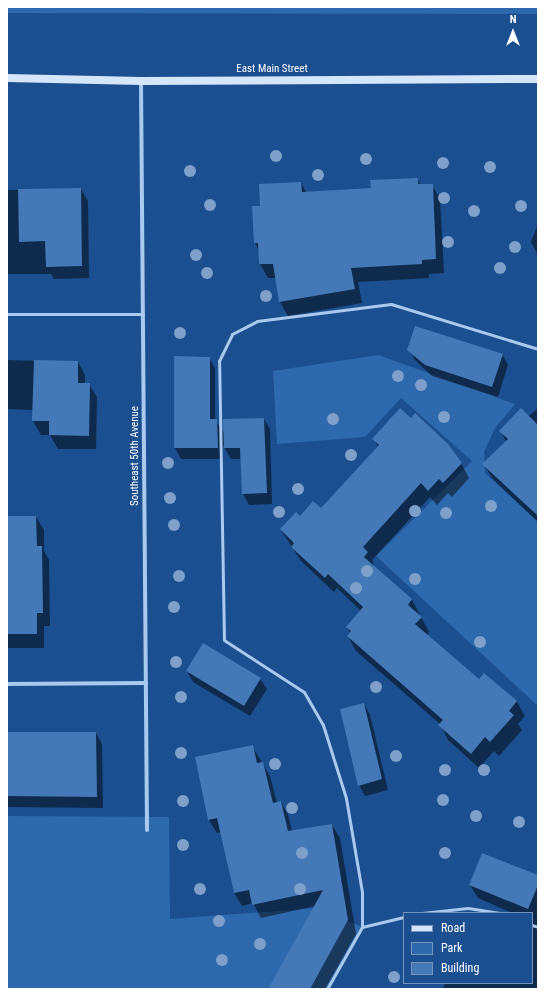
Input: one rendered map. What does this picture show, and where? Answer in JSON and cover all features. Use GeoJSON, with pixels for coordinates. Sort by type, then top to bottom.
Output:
{"type":"FeatureCollection","features":[{"type":"Feature","properties":{"kind":"main road","name":"East Main Street"},"geometry":{"type":"LineString","coordinates":[[7,78],[141,81],[538,79]]}},
{"type":"Feature","properties":{"kind":"street","name":"Southeast 50th Avenue"},"geometry":{"type":"LineString","coordinates":[[141,81],[147,830]]}},
{"type":"Feature","properties":{"kind":"street"},"geometry":{"type":"LineString","coordinates":[[7,684],[146,683]]}},
{"type":"Feature","properties":{"kind":"lane"},"geometry":{"type":"LineString","coordinates":[[327,989],[362,927],[362,892],[346,798],[323,725],[304,692],[224,640],[219,361],[232,334],[257,321],[391,304],[538,349]]}},
{"type":"Feature","properties":{"kind":"lane"},"geometry":{"type":"LineString","coordinates":[[7,314],[143,314]]}},
{"type":"Feature","properties":{"kind":"lane"},"geometry":{"type":"LineString","coordinates":[[431,912],[468,908],[494,912]]}},
{"type":"Feature","properties":{"kind":"lane"},"geometry":{"type":"LineString","coordinates":[[362,927],[403,917]]}},
{"type":"Feature","properties":{"kind":"green space"},"geometry":{"type":"Polygon","coordinates":[[[7,7],[538,7],[538,14],[7,13],[7,7]]]}},
{"type":"Feature","properties":{"kind":"green space"},"geometry":{"type":"Polygon","coordinates":[[[378,355],[515,404],[495,428],[484,452],[485,473],[538,522],[538,706],[376,556],[472,461],[401,398],[365,437],[277,444],[273,371],[378,355]]]}},
{"type":"Feature","properties":{"kind":"green space"},"geometry":{"type":"Polygon","coordinates":[[[7,816],[169,817],[170,919],[318,908],[362,927],[327,989],[7,989],[7,816]]]}},
{"type":"Feature","properties":{"kind":"building"},"geometry":{"type":"Polygon","coordinates":[[[418,178],[418,184],[433,184],[436,259],[422,260],[422,264],[351,268],[355,289],[279,302],[273,264],[259,264],[258,243],[254,243],[252,206],[260,206],[259,184],[301,182],[302,192],[371,188],[370,180],[418,178]]]}},
{"type":"Feature","properties":{"kind":"building"},"geometry":{"type":"Polygon","coordinates":[[[81,188],[82,266],[46,267],[45,241],[19,242],[18,189],[81,188]]]}},
{"type":"Feature","properties":{"kind":"building"},"geometry":{"type":"Polygon","coordinates":[[[415,326],[503,354],[492,387],[425,365],[407,350],[415,326]]]}},
{"type":"Feature","properties":{"kind":"building"},"geometry":{"type":"Polygon","coordinates":[[[174,356],[210,357],[210,419],[217,419],[218,448],[174,448],[174,356]]]}},
{"type":"Feature","properties":{"kind":"building"},"geometry":{"type":"Polygon","coordinates":[[[34,360],[78,361],[78,383],[90,383],[89,436],[49,435],[49,421],[32,421],[34,360]]]}},
{"type":"Feature","properties":{"kind":"building"},"geometry":{"type":"Polygon","coordinates":[[[400,408],[411,418],[415,413],[448,444],[462,463],[443,483],[439,479],[428,491],[421,483],[363,547],[368,552],[364,557],[412,599],[408,605],[422,617],[415,624],[479,679],[484,673],[517,701],[509,711],[514,715],[490,742],[485,737],[471,754],[438,725],[443,720],[347,636],[351,631],[346,627],[363,607],[328,574],[325,578],[291,547],[294,543],[280,529],[296,512],[300,516],[313,501],[321,508],[379,445],[372,439],[400,408]]]}},
{"type":"Feature","properties":{"kind":"building"},"geometry":{"type":"Polygon","coordinates":[[[521,408],[538,425],[538,516],[482,464],[508,439],[499,431],[521,408]]]}},
{"type":"Feature","properties":{"kind":"building"},"geometry":{"type":"Polygon","coordinates":[[[264,418],[267,493],[242,494],[240,448],[224,448],[223,419],[264,418]]]}},
{"type":"Feature","properties":{"kind":"building"},"geometry":{"type":"Polygon","coordinates":[[[7,516],[36,516],[37,546],[42,546],[43,613],[37,613],[37,634],[7,634],[7,516]]]}},
{"type":"Feature","properties":{"kind":"building"},"geometry":{"type":"Polygon","coordinates":[[[203,643],[261,678],[244,706],[186,671],[203,643]]]}},
{"type":"Feature","properties":{"kind":"building"},"geometry":{"type":"Polygon","coordinates":[[[364,703],[382,779],[358,786],[340,709],[364,703]]]}},
{"type":"Feature","properties":{"kind":"building"},"geometry":{"type":"Polygon","coordinates":[[[7,732],[96,732],[97,797],[7,796],[7,732]]]}},
{"type":"Feature","properties":{"kind":"building"},"geometry":{"type":"Polygon","coordinates":[[[253,745],[257,763],[263,762],[273,803],[281,801],[288,831],[332,824],[348,920],[310,989],[268,989],[323,890],[252,905],[249,890],[234,893],[217,818],[208,820],[195,757],[253,745]]]}},
{"type":"Feature","properties":{"kind":"building"},"geometry":{"type":"Polygon","coordinates":[[[482,853],[538,875],[538,885],[528,909],[469,885],[482,853]]]}}]}
